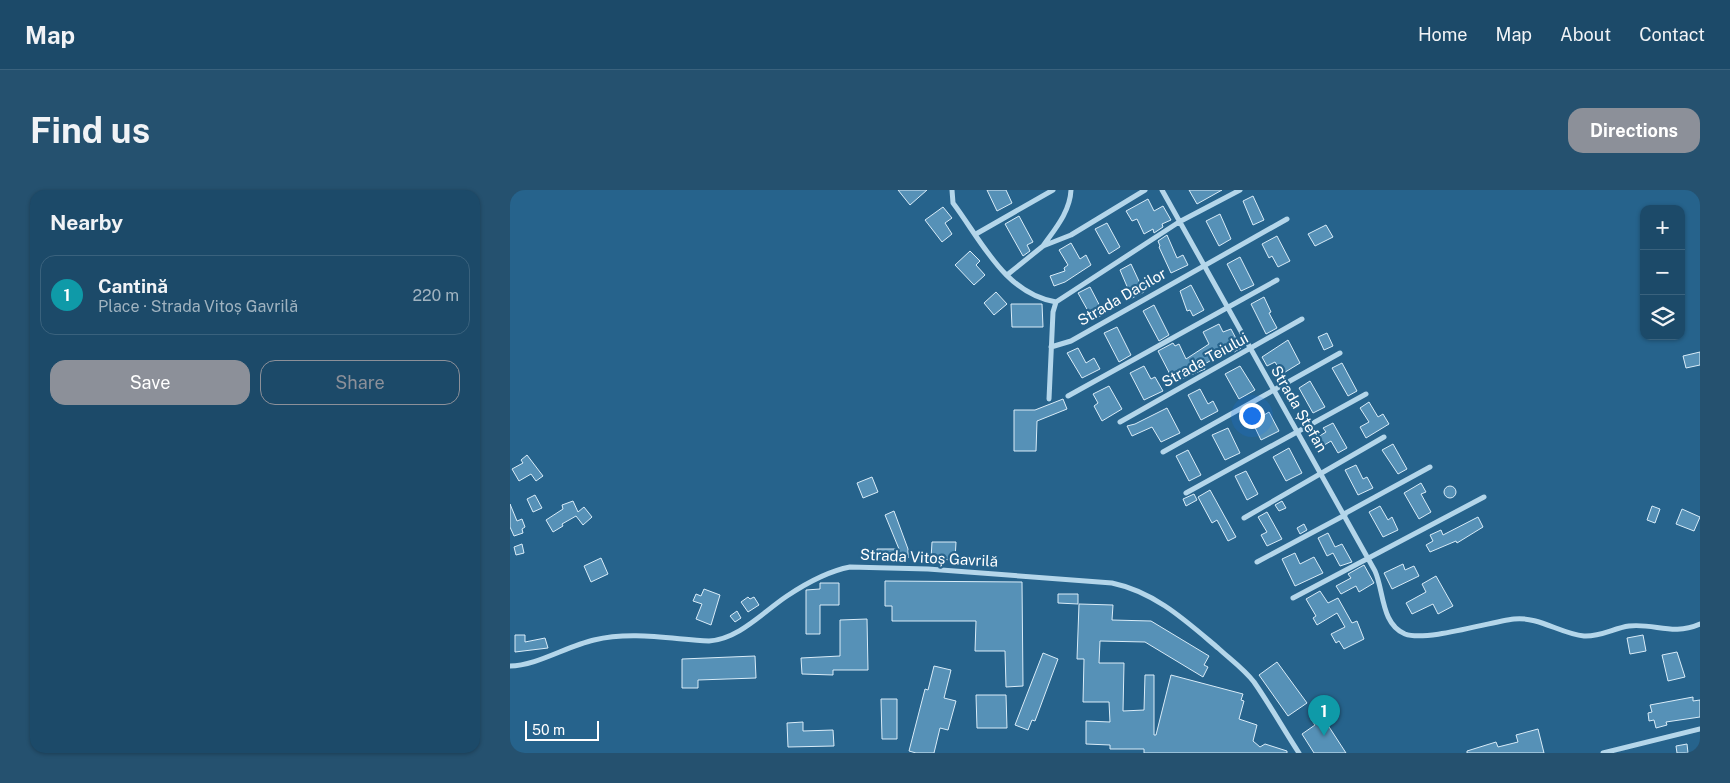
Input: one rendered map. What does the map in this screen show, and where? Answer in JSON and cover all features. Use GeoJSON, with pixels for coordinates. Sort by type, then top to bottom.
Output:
{"type":"FeatureCollection","features":[{"type":"Feature","properties":{"kind":"street"},"geometry":{"type":"LineString","coordinates":[[952,190],[953,203],[990,255],[1007,275],[1026,292],[1056,302]]}},
{"type":"Feature","properties":{"kind":"street"},"geometry":{"type":"LineString","coordinates":[[976,234],[1053,190]]}},
{"type":"Feature","properties":{"kind":"street"},"geometry":{"type":"LineString","coordinates":[[1043,246],[1063,216],[1069,204],[1071,190]]}},
{"type":"Feature","properties":{"kind":"street"},"geometry":{"type":"LineString","coordinates":[[1007,275],[1043,246],[1071,235],[1145,190]]}},
{"type":"Feature","properties":{"kind":"street","name":"Strada Ștefan"},"geometry":{"type":"LineString","coordinates":[[1162,190],[1368,558],[1380,583],[1385,609],[1391,623],[1405,634],[1413,635],[1434,634],[1517,618],[1531,620],[1584,636],[1598,635],[1626,626],[1670,630],[1691,628],[1700,624]]}},
{"type":"Feature","properties":{"kind":"street"},"geometry":{"type":"LineString","coordinates":[[1056,302],[1179,222],[1240,190]]}},
{"type":"Feature","properties":{"kind":"street","name":"Strada Dacilor"},"geometry":{"type":"LineString","coordinates":[[1051,346],[1071,341],[1287,219]]}},
{"type":"Feature","properties":{"kind":"street"},"geometry":{"type":"LineString","coordinates":[[1068,396],[1278,280]]}},
{"type":"Feature","properties":{"kind":"street"},"geometry":{"type":"LineString","coordinates":[[1049,399],[1051,346],[1056,302]]}},
{"type":"Feature","properties":{"kind":"street","name":"Strada Teiului"},"geometry":{"type":"LineString","coordinates":[[1120,422],[1302,319]]}},
{"type":"Feature","properties":{"kind":"street"},"geometry":{"type":"LineString","coordinates":[[1163,452],[1340,353]]}},
{"type":"Feature","properties":{"kind":"street"},"geometry":{"type":"LineString","coordinates":[[1186,494],[1366,394]]}},
{"type":"Feature","properties":{"kind":"street"},"geometry":{"type":"LineString","coordinates":[[1244,518],[1384,437]]}},
{"type":"Feature","properties":{"kind":"street"},"geometry":{"type":"LineString","coordinates":[[1257,562],[1430,467]]}},
{"type":"Feature","properties":{"kind":"street"},"geometry":{"type":"LineString","coordinates":[[1293,598],[1484,497]]}},
{"type":"Feature","properties":{"kind":"street","name":"Strada Vitoș Gavrilă"},"geometry":{"type":"LineString","coordinates":[[510,666],[522,666],[569,647],[611,637],[716,641],[736,632],[788,595],[838,569],[850,567],[928,569],[1112,583],[1136,590],[1158,601],[1187,622],[1241,668],[1254,682],[1299,753]]}},
{"type":"Feature","properties":{"kind":"street"},"geometry":{"type":"LineString","coordinates":[[1603,753],[1626,750],[1700,729]]}},
{"type":"Feature","properties":{"kind":"building"},"geometry":{"type":"Polygon","coordinates":[[[898,190],[927,190],[910,205],[898,190]]]}},
{"type":"Feature","properties":{"kind":"building"},"geometry":{"type":"Polygon","coordinates":[[[987,190],[1006,190],[1012,203],[997,211],[987,190]]]}},
{"type":"Feature","properties":{"kind":"building"},"geometry":{"type":"Polygon","coordinates":[[[1189,190],[1222,190],[1197,204],[1189,190]]]}},
{"type":"Feature","properties":{"kind":"building"},"geometry":{"type":"Polygon","coordinates":[[[1253,196],[1264,220],[1253,225],[1243,201],[1253,196]]]}},
{"type":"Feature","properties":{"kind":"building"},"geometry":{"type":"Polygon","coordinates":[[[1148,199],[1154,211],[1163,206],[1171,220],[1162,224],[1163,227],[1154,233],[1153,229],[1144,234],[1137,219],[1132,221],[1126,211],[1148,199]]]}},
{"type":"Feature","properties":{"kind":"building"},"geometry":{"type":"Polygon","coordinates":[[[943,207],[952,218],[945,223],[952,234],[942,242],[925,220],[943,207]]]}},
{"type":"Feature","properties":{"kind":"building"},"geometry":{"type":"Polygon","coordinates":[[[1220,214],[1231,239],[1219,246],[1206,221],[1220,214]]]}},
{"type":"Feature","properties":{"kind":"building"},"geometry":{"type":"Polygon","coordinates":[[[1019,216],[1033,242],[1027,245],[1030,251],[1023,256],[1005,224],[1019,216]]]}},
{"type":"Feature","properties":{"kind":"building"},"geometry":{"type":"Polygon","coordinates":[[[1107,223],[1120,247],[1109,254],[1095,229],[1107,223]]]}},
{"type":"Feature","properties":{"kind":"building"},"geometry":{"type":"Polygon","coordinates":[[[1326,225],[1333,237],[1315,246],[1308,234],[1326,225]]]}},
{"type":"Feature","properties":{"kind":"building"},"geometry":{"type":"Polygon","coordinates":[[[1167,235],[1177,258],[1183,255],[1188,265],[1171,273],[1158,241],[1167,235]]]}},
{"type":"Feature","properties":{"kind":"building"},"geometry":{"type":"Polygon","coordinates":[[[1277,236],[1290,261],[1278,267],[1272,256],[1269,258],[1262,244],[1277,236]]]}},
{"type":"Feature","properties":{"kind":"building"},"geometry":{"type":"Polygon","coordinates":[[[1071,243],[1080,259],[1086,255],[1091,265],[1065,282],[1054,286],[1050,276],[1065,271],[1064,268],[1068,265],[1059,250],[1071,243]]]}},
{"type":"Feature","properties":{"kind":"building"},"geometry":{"type":"Polygon","coordinates":[[[970,251],[980,261],[976,265],[985,275],[974,285],[955,265],[970,251]]]}},
{"type":"Feature","properties":{"kind":"building"},"geometry":{"type":"Polygon","coordinates":[[[1240,257],[1254,285],[1241,291],[1227,264],[1240,257]]]}},
{"type":"Feature","properties":{"kind":"building"},"geometry":{"type":"Polygon","coordinates":[[[1131,264],[1144,292],[1132,298],[1120,270],[1131,264]]]}},
{"type":"Feature","properties":{"kind":"building"},"geometry":{"type":"Polygon","coordinates":[[[1191,285],[1204,310],[1193,316],[1190,310],[1187,311],[1180,291],[1191,285]]]}},
{"type":"Feature","properties":{"kind":"building"},"geometry":{"type":"Polygon","coordinates":[[[1090,287],[1104,314],[1093,320],[1078,293],[1090,287]]]}},
{"type":"Feature","properties":{"kind":"building"},"geometry":{"type":"Polygon","coordinates":[[[996,292],[1007,304],[994,315],[984,303],[996,292]]]}},
{"type":"Feature","properties":{"kind":"building"},"geometry":{"type":"Polygon","coordinates":[[[1264,297],[1271,312],[1269,313],[1277,328],[1266,334],[1251,304],[1264,297]]]}},
{"type":"Feature","properties":{"kind":"building"},"geometry":{"type":"Polygon","coordinates":[[[1011,304],[1042,304],[1043,327],[1012,327],[1011,304]]]}},
{"type":"Feature","properties":{"kind":"building"},"geometry":{"type":"Polygon","coordinates":[[[1154,305],[1169,335],[1159,341],[1143,311],[1154,305]]]}},
{"type":"Feature","properties":{"kind":"building"},"geometry":{"type":"Polygon","coordinates":[[[1219,324],[1223,332],[1231,329],[1241,348],[1234,352],[1232,348],[1203,365],[1205,369],[1174,382],[1158,351],[1173,343],[1175,346],[1179,344],[1186,359],[1209,344],[1203,332],[1219,324]]]}},
{"type":"Feature","properties":{"kind":"building"},"geometry":{"type":"Polygon","coordinates":[[[1117,327],[1131,355],[1119,362],[1104,333],[1117,327]]]}},
{"type":"Feature","properties":{"kind":"building"},"geometry":{"type":"Polygon","coordinates":[[[1327,333],[1333,346],[1324,350],[1318,337],[1327,333]]]}},
{"type":"Feature","properties":{"kind":"building"},"geometry":{"type":"Polygon","coordinates":[[[1288,340],[1300,363],[1282,374],[1275,362],[1267,366],[1262,357],[1288,340]]]}},
{"type":"Feature","properties":{"kind":"building"},"geometry":{"type":"Polygon","coordinates":[[[1078,348],[1086,363],[1094,358],[1100,369],[1082,378],[1067,353],[1078,348]]]}},
{"type":"Feature","properties":{"kind":"building"},"geometry":{"type":"Polygon","coordinates":[[[1700,352],[1700,365],[1686,368],[1683,356],[1700,352]]]}},
{"type":"Feature","properties":{"kind":"building"},"geometry":{"type":"Polygon","coordinates":[[[1342,363],[1357,391],[1348,396],[1332,368],[1342,363]]]}},
{"type":"Feature","properties":{"kind":"building"},"geometry":{"type":"Polygon","coordinates":[[[1144,366],[1151,379],[1155,377],[1163,391],[1144,400],[1130,373],[1144,366]]]}},
{"type":"Feature","properties":{"kind":"building"},"geometry":{"type":"Polygon","coordinates":[[[1240,366],[1255,390],[1239,399],[1225,374],[1240,366]]]}},
{"type":"Feature","properties":{"kind":"building"},"geometry":{"type":"Polygon","coordinates":[[[1310,381],[1325,407],[1313,413],[1299,388],[1310,381]]]}},
{"type":"Feature","properties":{"kind":"building"},"geometry":{"type":"Polygon","coordinates":[[[1109,386],[1122,409],[1102,421],[1094,406],[1098,403],[1093,394],[1109,386]]]}},
{"type":"Feature","properties":{"kind":"building"},"geometry":{"type":"Polygon","coordinates":[[[1200,389],[1208,404],[1213,401],[1218,411],[1201,420],[1188,395],[1200,389]]]}},
{"type":"Feature","properties":{"kind":"building"},"geometry":{"type":"Polygon","coordinates":[[[1063,399],[1067,409],[1037,421],[1036,451],[1014,451],[1014,410],[1035,410],[1063,399]]]}},
{"type":"Feature","properties":{"kind":"building"},"geometry":{"type":"Polygon","coordinates":[[[1369,402],[1378,417],[1383,414],[1389,424],[1366,438],[1360,427],[1369,422],[1360,408],[1369,402]]]}},
{"type":"Feature","properties":{"kind":"building"},"geometry":{"type":"Polygon","coordinates":[[[1167,408],[1180,433],[1161,442],[1152,427],[1132,436],[1127,426],[1167,408]]]}},
{"type":"Feature","properties":{"kind":"building"},"geometry":{"type":"Polygon","coordinates":[[[1262,409],[1264,415],[1269,412],[1279,431],[1261,440],[1249,415],[1262,409]]]}},
{"type":"Feature","properties":{"kind":"building"},"geometry":{"type":"Polygon","coordinates":[[[1333,423],[1347,448],[1338,453],[1331,441],[1316,450],[1311,441],[1326,432],[1323,428],[1333,423]]]}},
{"type":"Feature","properties":{"kind":"building"},"geometry":{"type":"Polygon","coordinates":[[[1228,428],[1240,453],[1225,460],[1212,435],[1228,428]]]}},
{"type":"Feature","properties":{"kind":"building"},"geometry":{"type":"Polygon","coordinates":[[[1393,444],[1407,469],[1398,474],[1382,450],[1393,444]]]}},
{"type":"Feature","properties":{"kind":"building"},"geometry":{"type":"Polygon","coordinates":[[[1289,448],[1302,473],[1286,481],[1273,457],[1289,448]]]}},
{"type":"Feature","properties":{"kind":"building"},"geometry":{"type":"Polygon","coordinates":[[[1188,450],[1201,475],[1189,481],[1176,456],[1188,450]]]}},
{"type":"Feature","properties":{"kind":"building"},"geometry":{"type":"Polygon","coordinates":[[[527,455],[543,476],[536,481],[531,474],[519,481],[512,469],[523,463],[521,460],[527,455]]]}},
{"type":"Feature","properties":{"kind":"building"},"geometry":{"type":"Polygon","coordinates":[[[1356,465],[1363,479],[1367,477],[1373,488],[1358,495],[1345,470],[1356,465]]]}},
{"type":"Feature","properties":{"kind":"building"},"geometry":{"type":"Polygon","coordinates":[[[1246,471],[1258,494],[1247,500],[1235,476],[1246,471]]]}},
{"type":"Feature","properties":{"kind":"building"},"geometry":{"type":"Polygon","coordinates":[[[872,477],[878,492],[863,498],[857,483],[872,477]]]}},
{"type":"Feature","properties":{"kind":"building"},"geometry":{"type":"Polygon","coordinates":[[[1421,483],[1426,492],[1421,494],[1431,512],[1419,519],[1404,493],[1421,483]]]}},
{"type":"Feature","properties":{"kind":"building"},"geometry":{"type":"Polygon","coordinates":[[[1448,486],[1452,486],[1456,492],[1452,498],[1448,498],[1444,494],[1444,490],[1448,486]]]}},
{"type":"Feature","properties":{"kind":"building"},"geometry":{"type":"Polygon","coordinates":[[[1210,490],[1236,537],[1228,541],[1217,520],[1212,523],[1198,497],[1210,490]]]}},
{"type":"Feature","properties":{"kind":"building"},"geometry":{"type":"Polygon","coordinates":[[[1194,494],[1197,500],[1186,506],[1183,499],[1194,494]]]}},
{"type":"Feature","properties":{"kind":"building"},"geometry":{"type":"Polygon","coordinates":[[[535,495],[542,508],[533,512],[527,499],[535,495]]]}},
{"type":"Feature","properties":{"kind":"building"},"geometry":{"type":"Polygon","coordinates":[[[573,501],[578,512],[584,507],[592,517],[583,525],[576,516],[553,532],[546,520],[563,509],[562,505],[573,501]]]}},
{"type":"Feature","properties":{"kind":"building"},"geometry":{"type":"Polygon","coordinates":[[[1282,501],[1286,508],[1279,511],[1275,505],[1282,501]]]}},
{"type":"Feature","properties":{"kind":"building"},"geometry":{"type":"Polygon","coordinates":[[[510,504],[517,521],[522,519],[525,527],[522,529],[523,533],[514,536],[510,527],[510,504]]]}},
{"type":"Feature","properties":{"kind":"building"},"geometry":{"type":"Polygon","coordinates":[[[1380,506],[1388,520],[1392,517],[1398,530],[1383,537],[1369,512],[1380,506]]]}},
{"type":"Feature","properties":{"kind":"building"},"geometry":{"type":"Polygon","coordinates":[[[1652,506],[1660,509],[1655,523],[1647,520],[1652,506]]]}},
{"type":"Feature","properties":{"kind":"building"},"geometry":{"type":"Polygon","coordinates":[[[1682,509],[1700,517],[1694,531],[1676,524],[1682,509]]]}},
{"type":"Feature","properties":{"kind":"building"},"geometry":{"type":"Polygon","coordinates":[[[894,511],[908,549],[908,558],[877,558],[877,549],[899,549],[885,515],[894,511]]]}},
{"type":"Feature","properties":{"kind":"building"},"geometry":{"type":"Polygon","coordinates":[[[1267,512],[1282,539],[1267,546],[1261,535],[1267,532],[1258,517],[1267,512]]]}},
{"type":"Feature","properties":{"kind":"building"},"geometry":{"type":"Polygon","coordinates":[[[1478,517],[1483,527],[1457,543],[1456,541],[1430,552],[1426,545],[1433,541],[1430,535],[1441,530],[1443,535],[1478,517]]]}},
{"type":"Feature","properties":{"kind":"building"},"geometry":{"type":"Polygon","coordinates":[[[1304,524],[1307,530],[1300,534],[1297,528],[1304,524]]]}},
{"type":"Feature","properties":{"kind":"building"},"geometry":{"type":"Polygon","coordinates":[[[1328,533],[1335,547],[1342,544],[1352,562],[1340,566],[1333,553],[1327,556],[1318,538],[1328,533]]]}},
{"type":"Feature","properties":{"kind":"building"},"geometry":{"type":"Polygon","coordinates":[[[932,542],[956,542],[955,560],[931,559],[932,542]]]}},
{"type":"Feature","properties":{"kind":"building"},"geometry":{"type":"Polygon","coordinates":[[[522,544],[524,553],[516,555],[514,547],[522,544]]]}},
{"type":"Feature","properties":{"kind":"building"},"geometry":{"type":"Polygon","coordinates":[[[1295,553],[1300,564],[1314,557],[1323,573],[1295,586],[1282,559],[1295,553]]]}},
{"type":"Feature","properties":{"kind":"building"},"geometry":{"type":"Polygon","coordinates":[[[601,558],[608,574],[591,582],[584,566],[601,558]]]}},
{"type":"Feature","properties":{"kind":"building"},"geometry":{"type":"Polygon","coordinates":[[[1403,564],[1405,570],[1414,566],[1419,576],[1392,589],[1384,573],[1403,564]]]}},
{"type":"Feature","properties":{"kind":"building"},"geometry":{"type":"Polygon","coordinates":[[[1364,565],[1374,583],[1359,592],[1356,586],[1341,594],[1336,586],[1351,578],[1348,574],[1364,565]]]}},
{"type":"Feature","properties":{"kind":"building"},"geometry":{"type":"Polygon","coordinates":[[[1436,576],[1453,606],[1438,614],[1433,604],[1412,614],[1406,603],[1426,592],[1422,584],[1436,576]]]}},
{"type":"Feature","properties":{"kind":"building"},"geometry":{"type":"Polygon","coordinates":[[[885,581],[1022,582],[1023,686],[1006,687],[1005,651],[975,651],[976,621],[892,621],[892,606],[885,606],[885,581]]]}},
{"type":"Feature","properties":{"kind":"building"},"geometry":{"type":"Polygon","coordinates":[[[820,583],[839,583],[839,605],[820,605],[820,634],[806,634],[806,590],[820,589],[820,583]]]}},
{"type":"Feature","properties":{"kind":"building"},"geometry":{"type":"Polygon","coordinates":[[[704,589],[720,595],[711,625],[696,619],[702,604],[693,601],[696,594],[701,596],[704,589]]]}},
{"type":"Feature","properties":{"kind":"building"},"geometry":{"type":"Polygon","coordinates":[[[1320,591],[1328,603],[1338,598],[1352,623],[1357,621],[1364,639],[1344,649],[1339,641],[1336,643],[1331,634],[1345,627],[1337,613],[1317,625],[1313,618],[1316,616],[1306,599],[1320,591]]]}},
{"type":"Feature","properties":{"kind":"building"},"geometry":{"type":"Polygon","coordinates":[[[1058,594],[1078,594],[1078,604],[1058,603],[1058,594]]]}},
{"type":"Feature","properties":{"kind":"building"},"geometry":{"type":"Polygon","coordinates":[[[748,597],[750,599],[754,597],[759,605],[748,612],[741,602],[748,597]]]}},
{"type":"Feature","properties":{"kind":"building"},"geometry":{"type":"Polygon","coordinates":[[[1079,604],[1113,605],[1112,620],[1151,621],[1209,656],[1204,665],[1208,667],[1203,677],[1145,642],[1100,641],[1099,663],[1124,663],[1123,711],[1144,710],[1145,675],[1154,675],[1154,735],[1156,735],[1171,675],[1243,694],[1241,700],[1244,701],[1239,719],[1257,725],[1253,741],[1260,747],[1265,744],[1287,751],[1287,753],[1144,753],[1144,749],[1110,749],[1110,745],[1086,744],[1086,721],[1110,722],[1109,702],[1083,702],[1084,659],[1077,659],[1079,604]]]}},
{"type":"Feature","properties":{"kind":"building"},"geometry":{"type":"Polygon","coordinates":[[[737,611],[741,618],[735,622],[730,616],[737,611]]]}},
{"type":"Feature","properties":{"kind":"building"},"geometry":{"type":"Polygon","coordinates":[[[867,619],[868,670],[833,670],[833,675],[802,674],[801,658],[840,656],[840,620],[867,619]]]}},
{"type":"Feature","properties":{"kind":"building"},"geometry":{"type":"Polygon","coordinates":[[[515,635],[525,635],[525,642],[545,638],[548,648],[515,652],[515,635]]]}},
{"type":"Feature","properties":{"kind":"building"},"geometry":{"type":"Polygon","coordinates":[[[1643,635],[1646,651],[1630,654],[1627,638],[1643,635]]]}},
{"type":"Feature","properties":{"kind":"building"},"geometry":{"type":"Polygon","coordinates":[[[1677,652],[1685,677],[1668,681],[1662,655],[1677,652]]]}},
{"type":"Feature","properties":{"kind":"building"},"geometry":{"type":"Polygon","coordinates":[[[1043,653],[1058,659],[1035,721],[1032,720],[1028,730],[1015,725],[1043,653]]]}},
{"type":"Feature","properties":{"kind":"building"},"geometry":{"type":"Polygon","coordinates":[[[755,656],[756,678],[698,680],[698,688],[682,688],[682,659],[755,656]]]}},
{"type":"Feature","properties":{"kind":"building"},"geometry":{"type":"Polygon","coordinates":[[[1277,662],[1307,703],[1288,716],[1259,675],[1277,662]]]}},
{"type":"Feature","properties":{"kind":"building"},"geometry":{"type":"Polygon","coordinates":[[[934,666],[951,670],[944,698],[956,701],[948,730],[940,728],[934,753],[916,753],[909,751],[925,689],[928,690],[934,666]]]}},
{"type":"Feature","properties":{"kind":"building"},"geometry":{"type":"Polygon","coordinates":[[[976,695],[1006,695],[1007,728],[977,728],[976,695]]]}},
{"type":"Feature","properties":{"kind":"building"},"geometry":{"type":"Polygon","coordinates":[[[1693,697],[1693,701],[1700,700],[1700,717],[1666,722],[1667,725],[1656,728],[1654,720],[1649,721],[1648,713],[1652,712],[1650,705],[1693,697]]]}},
{"type":"Feature","properties":{"kind":"building"},"geometry":{"type":"Polygon","coordinates":[[[881,699],[897,699],[897,739],[882,739],[881,699]]]}},
{"type":"Feature","properties":{"kind":"building"},"geometry":{"type":"Polygon","coordinates":[[[1318,715],[1322,716],[1346,753],[1314,753],[1302,734],[1315,725],[1311,719],[1318,715]]]}},
{"type":"Feature","properties":{"kind":"building"},"geometry":{"type":"Polygon","coordinates":[[[803,722],[803,731],[833,730],[834,746],[788,747],[787,723],[803,722]]]}},
{"type":"Feature","properties":{"kind":"building"},"geometry":{"type":"Polygon","coordinates":[[[1538,729],[1544,753],[1467,753],[1467,751],[1496,742],[1498,747],[1518,742],[1516,735],[1538,729]]]}},
{"type":"Feature","properties":{"kind":"building"},"geometry":{"type":"Polygon","coordinates":[[[1687,744],[1688,753],[1677,753],[1676,746],[1687,744]]]}},
{"type":"Feature","properties":{"kind":"place","name":"Cantină"},"geometry":{"type":"Point","coordinates":[1324,736]}}]}
